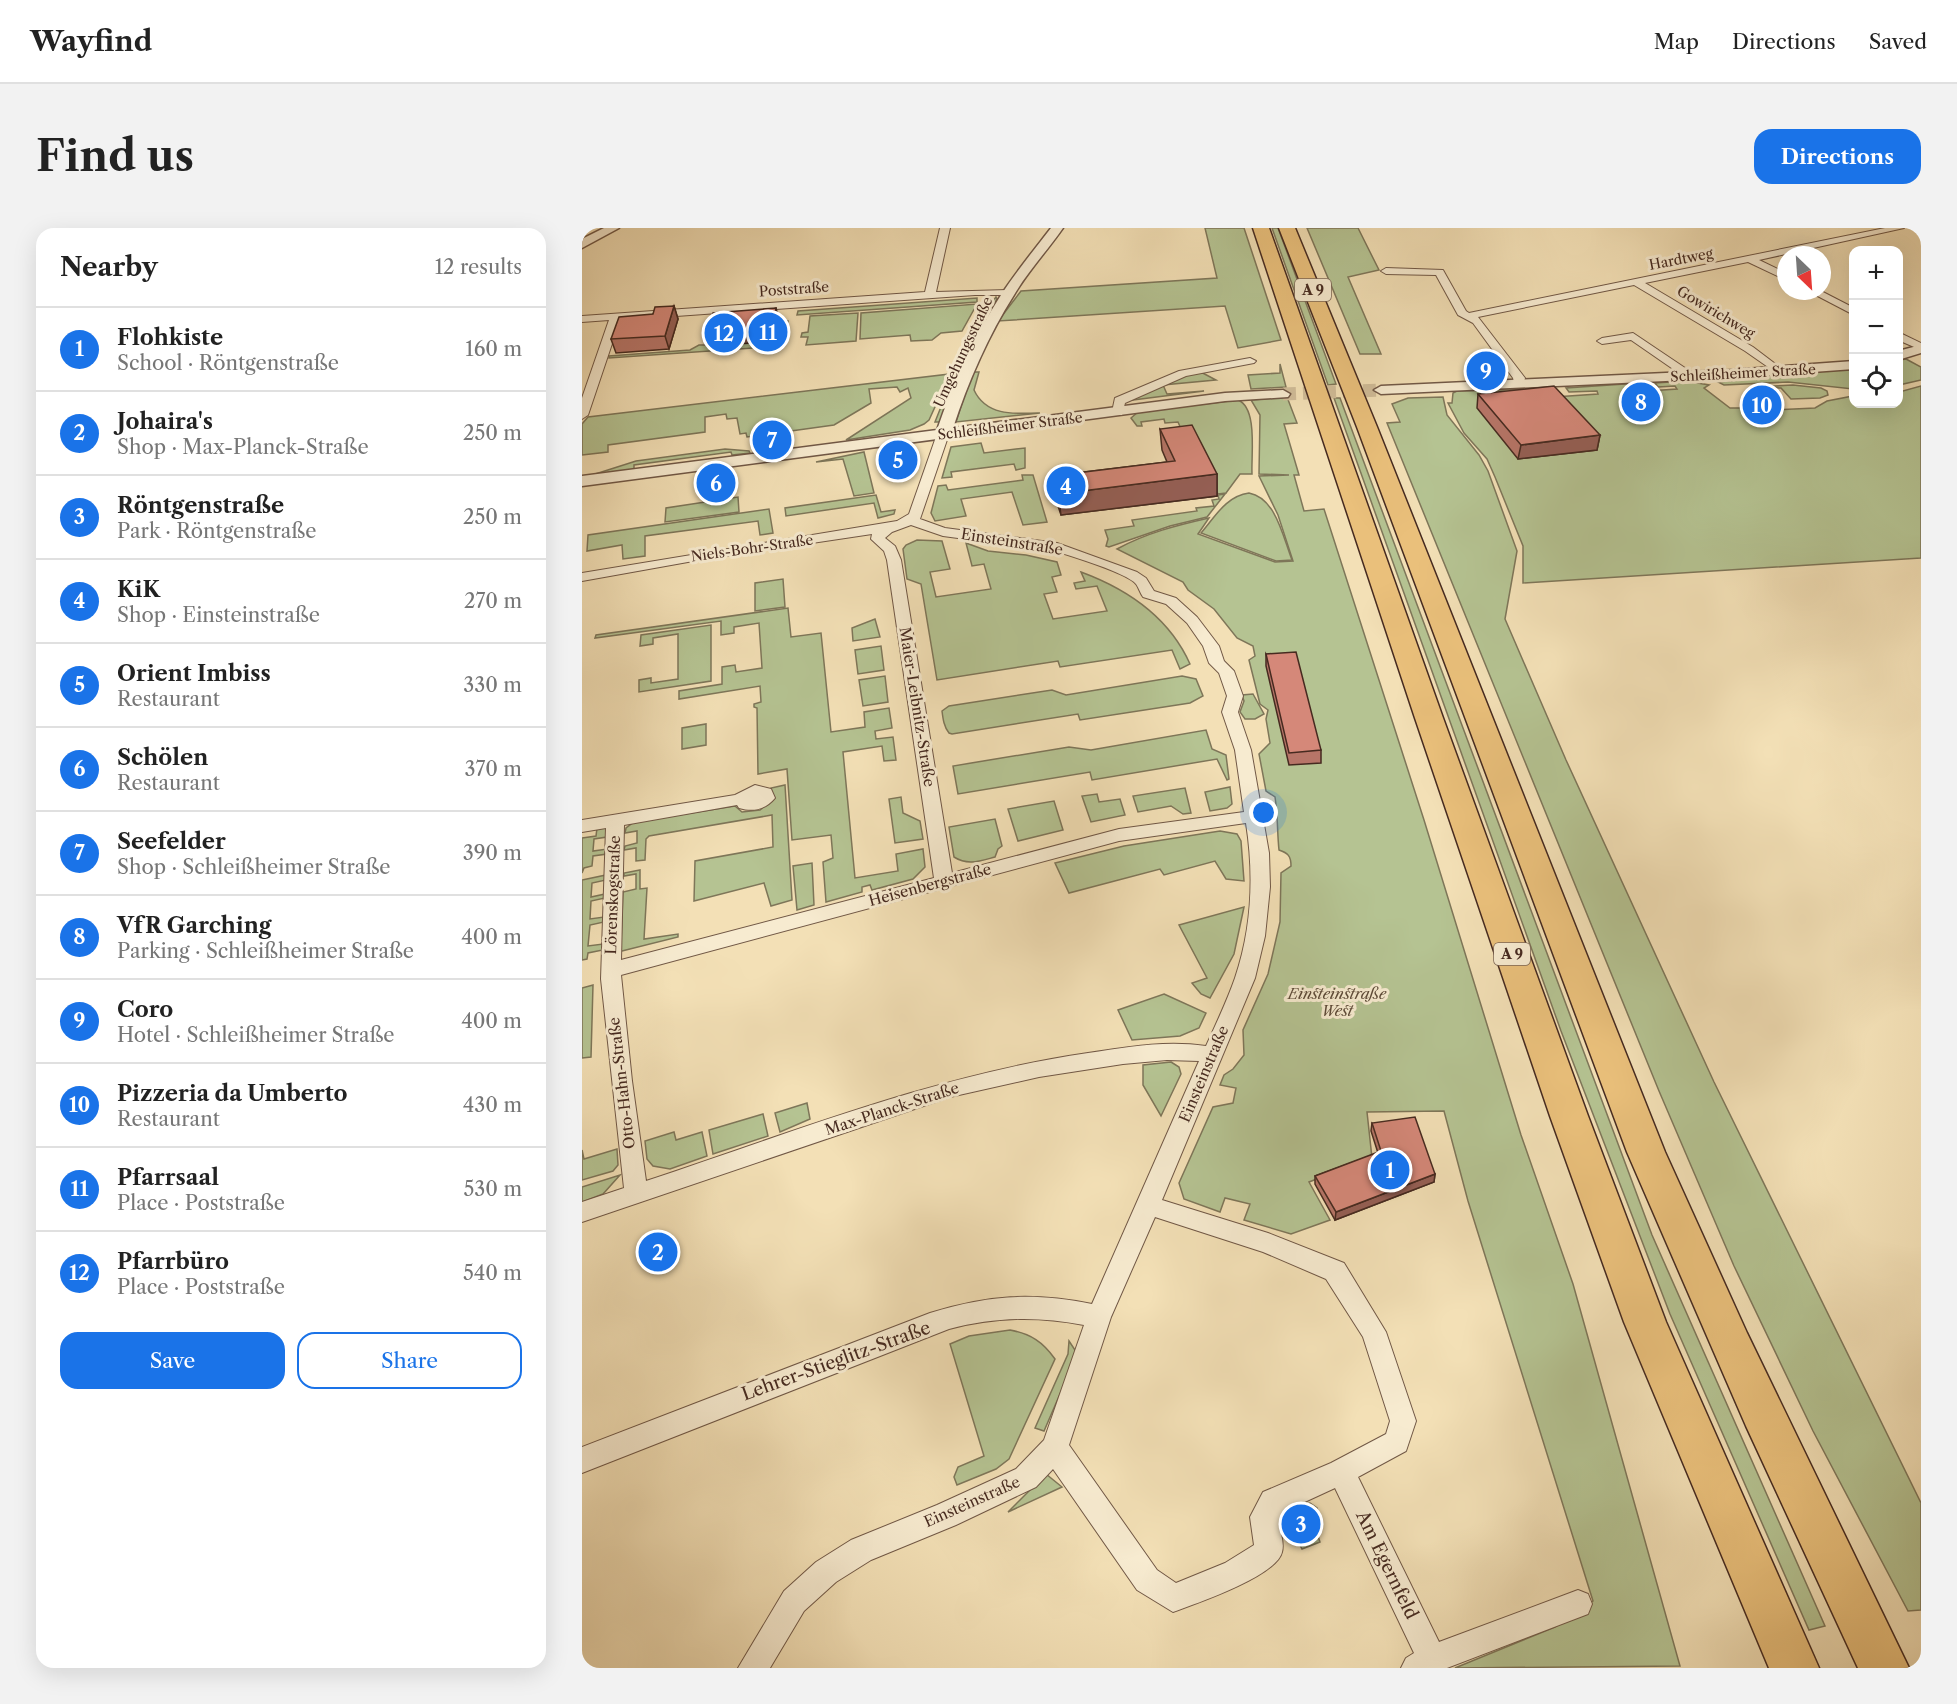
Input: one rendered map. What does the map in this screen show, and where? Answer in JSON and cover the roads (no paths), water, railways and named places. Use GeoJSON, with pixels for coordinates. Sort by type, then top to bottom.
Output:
{"type":"FeatureCollection","features":[{"type":"Feature","properties":{"kind":"highway","name":"A 9"},"geometry":{"type":"LineString","coordinates":[[1261,228],[1433,729],[1565,1105],[1641,1311],[1794,1668]]}},
{"type":"Feature","properties":{"kind":"highway","name":"A 9"},"geometry":{"type":"LineString","coordinates":[[1287,228],[1367,427],[1646,1152],[1692,1260],[1767,1424],[1884,1668]]}},
{"type":"Feature","properties":{"kind":"street"},"geometry":{"type":"LineString","coordinates":[[582,244],[613,228]]}},
{"type":"Feature","properties":{"kind":"street"},"geometry":{"type":"LineString","coordinates":[[930,295],[945,228]]}},
{"type":"Feature","properties":{"kind":"street","name":"Umgehungsstraße"},"geometry":{"type":"LineString","coordinates":[[943,434],[978,350],[1008,293],[1057,228]]}},
{"type":"Feature","properties":{"kind":"street","name":"Hardtweg"},"geometry":{"type":"LineString","coordinates":[[1469,316],[1752,260],[1899,228]]}},
{"type":"Feature","properties":{"kind":"street"},"geometry":{"type":"LineString","coordinates":[[1752,260],[1777,272]]}},
{"type":"Feature","properties":{"kind":"street"},"geometry":{"type":"LineString","coordinates":[[1386,271],[1439,272],[1462,313],[1477,321],[1485,330],[1519,378],[1519,384]]}},
{"type":"Feature","properties":{"kind":"street","name":"Gowirichweg"},"geometry":{"type":"LineString","coordinates":[[1636,282],[1749,349],[1778,371]]}},
{"type":"Feature","properties":{"kind":"street","name":"Poststraße"},"geometry":{"type":"LineString","coordinates":[[582,319],[975,292],[1008,293]]}},
{"type":"Feature","properties":{"kind":"street"},"geometry":{"type":"LineString","coordinates":[[1831,300],[1849,309]]}},
{"type":"Feature","properties":{"kind":"street"},"geometry":{"type":"LineString","coordinates":[[582,415],[616,316]]}},
{"type":"Feature","properties":{"kind":"street"},"geometry":{"type":"LineString","coordinates":[[1602,341],[1633,336],[1690,376]]}},
{"type":"Feature","properties":{"kind":"street"},"geometry":{"type":"LineString","coordinates":[[1903,337],[1921,348]]}},
{"type":"Feature","properties":{"kind":"street"},"geometry":{"type":"LineString","coordinates":[[1903,355],[1921,348]]}},
{"type":"Feature","properties":{"kind":"street"},"geometry":{"type":"LineString","coordinates":[[1118,412],[1119,401],[1182,373],[1221,364],[1250,361]]}},
{"type":"Feature","properties":{"kind":"street","name":"Schleißheimer Straße"},"geometry":{"type":"LineString","coordinates":[[1381,390],[1690,376],[1849,365]]}},
{"type":"Feature","properties":{"kind":"street","name":"Schleißheimer Straße"},"geometry":{"type":"LineString","coordinates":[[582,481],[1225,397],[1283,394]]}},
{"type":"Feature","properties":{"kind":"street"},"geometry":{"type":"LineString","coordinates":[[882,534],[911,520],[917,513],[943,434]]}},
{"type":"Feature","properties":{"kind":"street","name":"Einsteinstraße"},"geometry":{"type":"LineString","coordinates":[[753,1668],[794,1601],[826,1572],[861,1550],[946,1515],[1026,1478],[1055,1448],[1099,1317],[1245,978],[1255,936],[1261,887],[1260,853],[1243,750],[1230,712],[1235,696],[1226,671],[1217,663],[1211,646],[1192,620],[1171,601],[1148,594],[1141,581],[1132,575],[1077,553],[1057,547],[943,532],[911,520]]}},
{"type":"Feature","properties":{"kind":"street","name":"Niels-Bohr-Straße"},"geometry":{"type":"LineString","coordinates":[[582,577],[617,569],[850,535],[882,534]]}},
{"type":"Feature","properties":{"kind":"street","name":"Maier-Leibnitz-Straße"},"geometry":{"type":"LineString","coordinates":[[882,534],[896,567],[944,882]]}},
{"type":"Feature","properties":{"kind":"street","name":"Lörenskogstraße"},"geometry":{"type":"LineString","coordinates":[[582,826],[742,799]]}},
{"type":"Feature","properties":{"kind":"street","name":"Heisenbergstraße"},"geometry":{"type":"LineString","coordinates":[[610,970],[1119,835],[1254,816]]}},
{"type":"Feature","properties":{"kind":"street","name":"Lörenskogstraße"},"geometry":{"type":"LineString","coordinates":[[610,970],[615,821]]}},
{"type":"Feature","properties":{"kind":"street","name":"Otto-Hahn-Straße"},"geometry":{"type":"LineString","coordinates":[[610,970],[621,1081],[636,1195]]}},
{"type":"Feature","properties":{"kind":"street","name":"Max-Planck-Straße"},"geometry":{"type":"LineString","coordinates":[[582,1212],[938,1093],[992,1078],[1033,1069],[1130,1054],[1190,1050],[1212,1055]]}},
{"type":"Feature","properties":{"kind":"street"},"geometry":{"type":"LineString","coordinates":[[1055,1448],[1147,1580],[1173,1598],[1256,1562],[1269,1551],[1264,1517],[1273,1502],[1341,1472],[1397,1442],[1403,1421],[1374,1332],[1335,1271],[1268,1243],[1148,1205]]}},
{"type":"Feature","properties":{"kind":"street","name":"Lehrer-Stieglitz-Straße"},"geometry":{"type":"LineString","coordinates":[[582,1460],[761,1388],[911,1332],[967,1314],[1008,1306],[1048,1307],[1099,1317]]}},
{"type":"Feature","properties":{"kind":"street","name":"Am Egernfeld"},"geometry":{"type":"LineString","coordinates":[[1341,1472],[1424,1664],[1578,1604]]}},
{"type":"Feature","properties":{"kind":"tunnel"},"geometry":{"type":"LineString","coordinates":[[1283,394],[1381,390]]}},
{"type":"Feature","properties":{"kind":"place","name":"Pfarrsaal"},"geometry":{"type":"Point","coordinates":[768,332]}},
{"type":"Feature","properties":{"kind":"place","name":"Pfarrbüro"},"geometry":{"type":"Point","coordinates":[724,333]}},
{"type":"Feature","properties":{"kind":"place","name":"Coro"},"geometry":{"type":"Point","coordinates":[1486,371]}},
{"type":"Feature","properties":{"kind":"place","name":"VfR Garching"},"geometry":{"type":"Point","coordinates":[1641,402]}},
{"type":"Feature","properties":{"kind":"place","name":"Pizzeria da Umberto"},"geometry":{"type":"Point","coordinates":[1762,405]}},
{"type":"Feature","properties":{"kind":"place","name":"Seefelder"},"geometry":{"type":"Point","coordinates":[772,440]}},
{"type":"Feature","properties":{"kind":"place","name":"Orient Imbiss"},"geometry":{"type":"Point","coordinates":[898,460]}},
{"type":"Feature","properties":{"kind":"place","name":"Schölen"},"geometry":{"type":"Point","coordinates":[716,483]}},
{"type":"Feature","properties":{"kind":"place","name":"KiK"},"geometry":{"type":"Point","coordinates":[1066,486]}},
{"type":"Feature","properties":{"kind":"place","name":"Flohkiste"},"geometry":{"type":"Point","coordinates":[1390,1170]}},
{"type":"Feature","properties":{"kind":"place","name":"Johaira's"},"geometry":{"type":"Point","coordinates":[658,1252]}},
{"type":"Feature","properties":{"kind":"place","name":"Röntgenstraße"},"geometry":{"type":"Point","coordinates":[1301,1524]}},
{"type":"Feature","properties":{"kind":"park label","name":"Einsteinstraße West"},"geometry":{"type":"Point","coordinates":[1337,1002]}}]}
